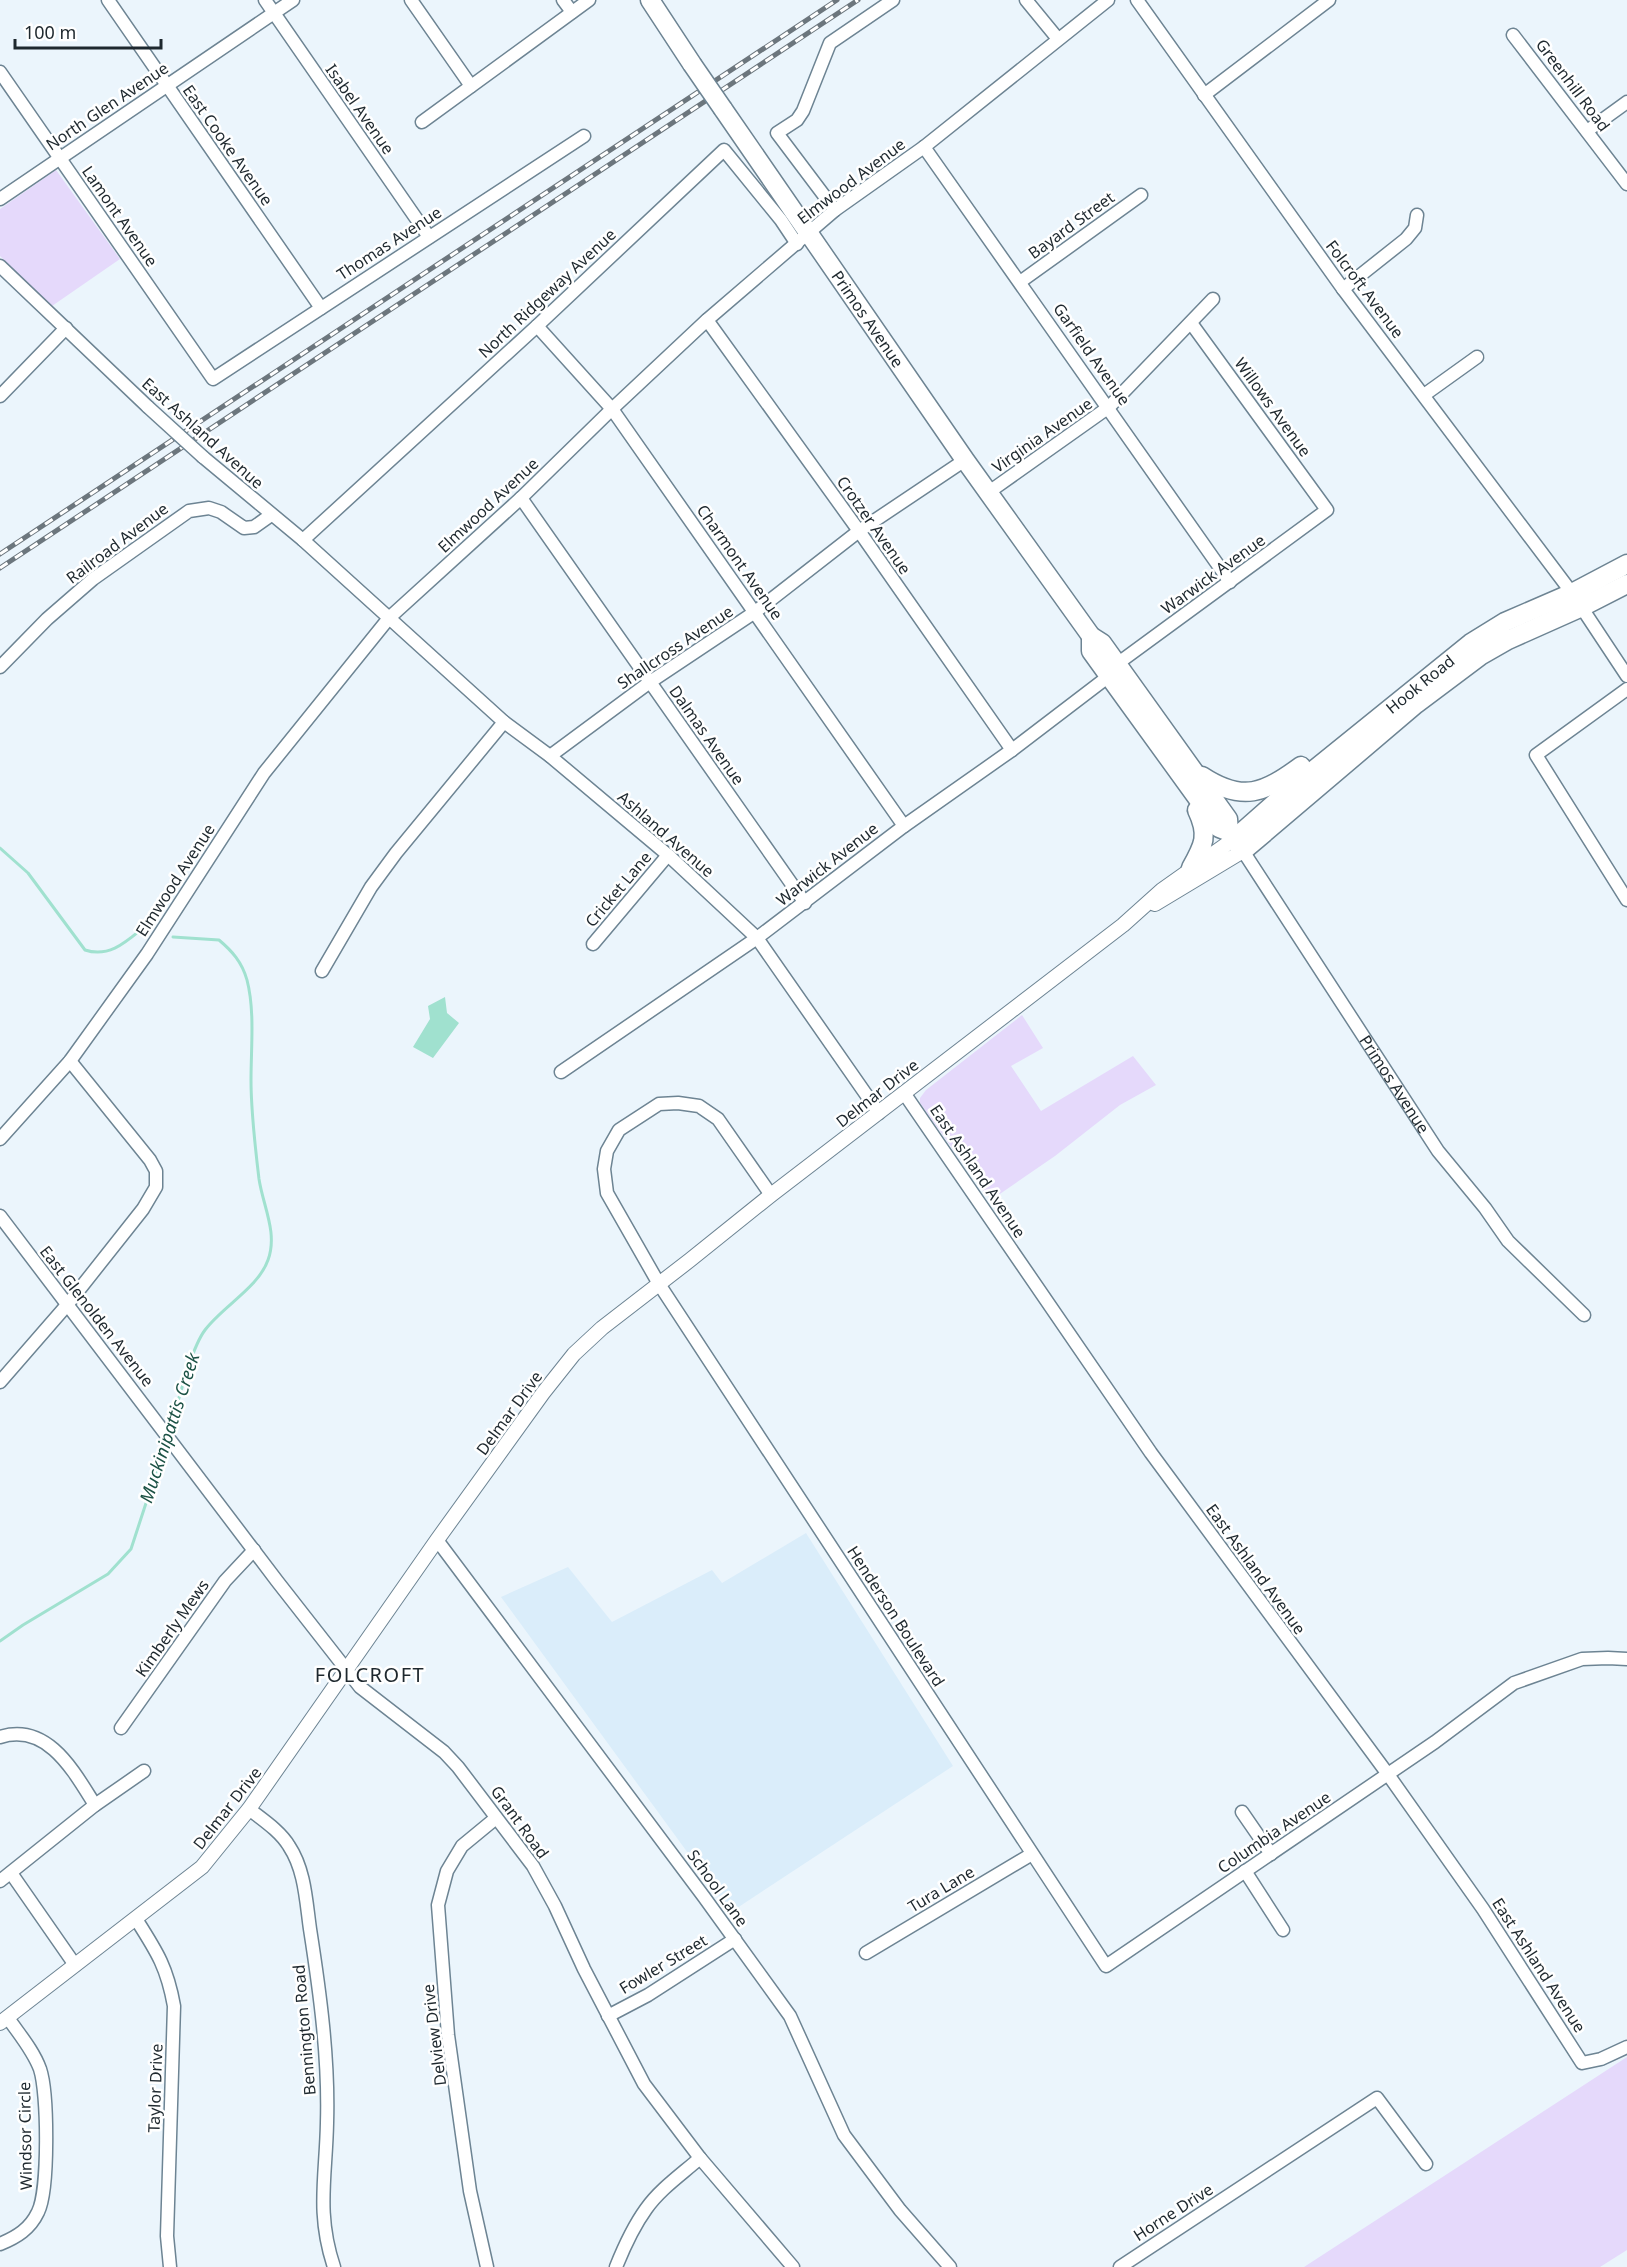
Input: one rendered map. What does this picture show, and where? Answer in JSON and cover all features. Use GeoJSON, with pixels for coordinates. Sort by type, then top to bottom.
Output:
{"type":"FeatureCollection","features":[{"type":"Feature","properties":{"kind":"main road","name":"Primos Avenue"},"geometry":{"type":"LineString","coordinates":[[650,0],[723,109],[803,239],[989,492],[1091,636],[1091,651],[1113,670],[1188,775],[1219,828],[1235,841]]}},
{"type":"Feature","properties":{"kind":"main road","name":"Hook Road"},"geometry":{"type":"LineString","coordinates":[[1235,841],[1480,656],[1577,600],[1627,564]]}},
{"type":"Feature","properties":{"kind":"main road","name":"Hook Road"},"geometry":{"type":"LineString","coordinates":[[1235,841],[1273,803],[1471,642],[1505,622],[1627,584]]}},
{"type":"Feature","properties":{"kind":"main road"},"geometry":{"type":"LineString","coordinates":[[1188,775],[1233,792],[1261,791],[1277,783],[1317,754],[1357,734]]}},
{"type":"Feature","properties":{"kind":"main road"},"geometry":{"type":"LineString","coordinates":[[1188,775],[1205,831],[1202,849],[1191,868]]}},
{"type":"Feature","properties":{"kind":"street","name":"East Cooke Avenue"},"geometry":{"type":"LineString","coordinates":[[108,0],[321,308]]}},
{"type":"Feature","properties":{"kind":"street","name":"Isabel Avenue"},"geometry":{"type":"LineString","coordinates":[[265,0],[429,237]]}},
{"type":"Feature","properties":{"kind":"street","name":"North Glen Avenue"},"geometry":{"type":"LineString","coordinates":[[0,199],[292,0]]}},
{"type":"Feature","properties":{"kind":"street"},"geometry":{"type":"LineString","coordinates":[[411,0],[471,86]]}},
{"type":"Feature","properties":{"kind":"street"},"geometry":{"type":"LineString","coordinates":[[563,0],[572,12]]}},
{"type":"Feature","properties":{"kind":"street"},"geometry":{"type":"LineString","coordinates":[[422,122],[590,0]]}},
{"type":"Feature","properties":{"kind":"street"},"geometry":{"type":"LineString","coordinates":[[835,210],[777,133],[797,120],[803,111],[830,43],[893,0]]}},
{"type":"Feature","properties":{"kind":"street"},"geometry":{"type":"LineString","coordinates":[[1026,0],[1058,39]]}},
{"type":"Feature","properties":{"kind":"street","name":"Elmwood Avenue"},"geometry":{"type":"LineString","coordinates":[[0,1139],[70,1060],[147,954],[264,772],[389,618],[521,498],[707,320],[835,210],[924,147],[1108,0]]}},
{"type":"Feature","properties":{"kind":"street","name":"Folcroft Avenue"},"geometry":{"type":"LineString","coordinates":[[1137,0],[1343,289],[1577,600],[1627,676]]}},
{"type":"Feature","properties":{"kind":"street"},"geometry":{"type":"LineString","coordinates":[[1204,95],[1329,0]]}},
{"type":"Feature","properties":{"kind":"street","name":"Greenhill Road"},"geometry":{"type":"LineString","coordinates":[[1513,35],[1627,184]]}},
{"type":"Feature","properties":{"kind":"street","name":"Lamont Avenue"},"geometry":{"type":"LineString","coordinates":[[0,72],[213,379]]}},
{"type":"Feature","properties":{"kind":"street"},"geometry":{"type":"LineString","coordinates":[[1587,131],[1627,102]]}},
{"type":"Feature","properties":{"kind":"street","name":"Thomas Avenue"},"geometry":{"type":"LineString","coordinates":[[213,379],[584,136]]}},
{"type":"Feature","properties":{"kind":"street","name":"Garfield Avenue"},"geometry":{"type":"LineString","coordinates":[[924,147],[1230,582]]}},
{"type":"Feature","properties":{"kind":"street","name":"North Ridgeway Avenue"},"geometry":{"type":"LineString","coordinates":[[303,540],[537,326],[724,150],[781,220],[803,239]]}},
{"type":"Feature","properties":{"kind":"street","name":"Bayard Street"},"geometry":{"type":"LineString","coordinates":[[1020,282],[1141,195]]}},
{"type":"Feature","properties":{"kind":"street"},"geometry":{"type":"LineString","coordinates":[[1343,289],[1406,239],[1415,228],[1417,215]]}},
{"type":"Feature","properties":{"kind":"street","name":"East Ashland Avenue"},"geometry":{"type":"LineString","coordinates":[[0,266],[202,457],[303,540],[389,618]]}},
{"type":"Feature","properties":{"kind":"street","name":"Virginia Avenue"},"geometry":{"type":"LineString","coordinates":[[989,492],[1109,407],[1213,299]]}},
{"type":"Feature","properties":{"kind":"street","name":"Crotzer Avenue"},"geometry":{"type":"LineString","coordinates":[[707,320],[859,531],[1012,750]]}},
{"type":"Feature","properties":{"kind":"street","name":"Willows Avenue"},"geometry":{"type":"LineString","coordinates":[[1191,323],[1327,510]]}},
{"type":"Feature","properties":{"kind":"street","name":"Charmont Avenue"},"geometry":{"type":"LineString","coordinates":[[537,326],[612,409],[904,826]]}},
{"type":"Feature","properties":{"kind":"street"},"geometry":{"type":"LineString","coordinates":[[0,396],[66,328]]}},
{"type":"Feature","properties":{"kind":"street"},"geometry":{"type":"LineString","coordinates":[[1425,395],[1477,357]]}},
{"type":"Feature","properties":{"kind":"street","name":"Shallcross Avenue"},"geometry":{"type":"LineString","coordinates":[[550,756],[650,682],[756,612],[859,531],[965,460]]}},
{"type":"Feature","properties":{"kind":"street","name":"Dalmas Avenue"},"geometry":{"type":"LineString","coordinates":[[521,498],[805,903]]}},
{"type":"Feature","properties":{"kind":"street","name":"Railroad Avenue"},"geometry":{"type":"LineString","coordinates":[[0,667],[47,619],[93,579],[189,511],[209,508],[221,512],[244,528],[255,527],[271,515]]}},
{"type":"Feature","properties":{"kind":"street","name":"Warwick Avenue"},"geometry":{"type":"LineString","coordinates":[[561,1072],[805,903],[904,826],[1012,750],[1113,670],[1327,510]]}},
{"type":"Feature","properties":{"kind":"street","name":"Ashland Avenue"},"geometry":{"type":"LineString","coordinates":[[389,618],[504,722],[550,756],[668,855],[757,938],[879,1113]]}},
{"type":"Feature","properties":{"kind":"street"},"geometry":{"type":"LineString","coordinates":[[1627,689],[1536,755],[1627,900]]}},
{"type":"Feature","properties":{"kind":"street"},"geometry":{"type":"LineString","coordinates":[[322,971],[371,887],[396,853],[504,722]]}},
{"type":"Feature","properties":{"kind":"street","name":"Delmar Drive"},"geometry":{"type":"LineString","coordinates":[[1139,912],[1162,890],[1191,868],[1235,841]]}},
{"type":"Feature","properties":{"kind":"street","name":"Delmar Drive"},"geometry":{"type":"LineString","coordinates":[[4,2020],[202,1867],[249,1809],[437,1540],[543,1393],[574,1354],[602,1328],[771,1195],[1235,841]]}},
{"type":"Feature","properties":{"kind":"street","name":"Primos Avenue"},"geometry":{"type":"LineString","coordinates":[[1235,841],[1437,1151],[1485,1208],[1508,1241],[1584,1315]]}},
{"type":"Feature","properties":{"kind":"street","name":"Cricket Lane"},"geometry":{"type":"LineString","coordinates":[[593,944],[668,855]]}},
{"type":"Feature","properties":{"kind":"street"},"geometry":{"type":"LineString","coordinates":[[0,1382],[67,1305],[143,1209],[156,1187],[156,1171],[150,1160],[70,1060]]}},
{"type":"Feature","properties":{"kind":"street","name":"East Ashland Avenue"},"geometry":{"type":"LineString","coordinates":[[904,1093],[1150,1453],[1387,1773],[1483,1909],[1582,2063],[1601,2059],[1627,2047]]}},
{"type":"Feature","properties":{"kind":"street","name":"Henderson Boulevard"},"geometry":{"type":"LineString","coordinates":[[771,1195],[718,1119],[699,1106],[678,1103],[659,1104],[619,1130],[607,1151],[604,1169],[607,1193],[659,1284],[1106,1966]]}},
{"type":"Feature","properties":{"kind":"street","name":"East Glenolden Avenue"},"geometry":{"type":"LineString","coordinates":[[0,1216],[168,1436]]}},
{"type":"Feature","properties":{"kind":"street","name":"Grant Road"},"geometry":{"type":"LineString","coordinates":[[168,1436],[360,1687],[444,1752],[458,1767],[532,1866],[555,1906],[644,2084],[700,2158],[793,2267]]}},
{"type":"Feature","properties":{"kind":"street","name":"School Lane"},"geometry":{"type":"LineString","coordinates":[[437,1540],[790,2016],[844,2135],[900,2210],[950,2267]]}},
{"type":"Feature","properties":{"kind":"street","name":"Kimberly Mews"},"geometry":{"type":"LineString","coordinates":[[121,1728],[225,1581],[254,1550]]}},
{"type":"Feature","properties":{"kind":"street","name":"Columbia Avenue"},"geometry":{"type":"LineString","coordinates":[[1106,1966],[1460,1724],[1514,1683],[1582,1659],[1627,1659]]}},
{"type":"Feature","properties":{"kind":"street"},"geometry":{"type":"LineString","coordinates":[[0,1737],[12,1734],[21,1735],[47,1743],[68,1764],[95,1805]]}},
{"type":"Feature","properties":{"kind":"street"},"geometry":{"type":"LineString","coordinates":[[0,1881],[95,1805],[144,1771]]}},
{"type":"Feature","properties":{"kind":"street","name":"Bennington Road"},"geometry":{"type":"LineString","coordinates":[[249,1809],[289,1845],[300,1868],[315,1956],[327,2073],[327,2124],[321,2198],[323,2224],[334,2267]]}},
{"type":"Feature","properties":{"kind":"street"},"geometry":{"type":"LineString","coordinates":[[1242,1812],[1271,1854]]}},
{"type":"Feature","properties":{"kind":"street","name":"Delview Drive"},"geometry":{"type":"LineString","coordinates":[[487,2267],[470,2192],[448,2035],[438,1905],[447,1871],[462,1846],[496,1818]]}},
{"type":"Feature","properties":{"kind":"street","name":"Tura Lane"},"geometry":{"type":"LineString","coordinates":[[866,1953],[1032,1854]]}},
{"type":"Feature","properties":{"kind":"street"},"geometry":{"type":"LineString","coordinates":[[1245,1871],[1283,1930]]}},
{"type":"Feature","properties":{"kind":"street"},"geometry":{"type":"LineString","coordinates":[[11,1873],[75,1965]]}},
{"type":"Feature","properties":{"kind":"street","name":"Taylor Drive"},"geometry":{"type":"LineString","coordinates":[[136,1919],[162,1961],[170,1983],[174,2006],[167,2236],[170,2267]]}},
{"type":"Feature","properties":{"kind":"street","name":"Fowler Street"},"geometry":{"type":"LineString","coordinates":[[608,2016],[648,1995],[735,1939]]}},
{"type":"Feature","properties":{"kind":"street","name":"Windsor Circle"},"geometry":{"type":"LineString","coordinates":[[0,2244],[26,2230],[35,2216],[43,2197],[45,2170],[44,2094],[41,2073],[29,2048],[4,2020]]}},
{"type":"Feature","properties":{"kind":"street","name":"Horne Drive"},"geometry":{"type":"LineString","coordinates":[[1120,2267],[1377,2098],[1426,2164]]}},
{"type":"Feature","properties":{"kind":"street"},"geometry":{"type":"LineString","coordinates":[[616,2267],[629,2236],[646,2208],[700,2158]]}},
{"type":"Feature","properties":{"kind":"shaded area"},"geometry":{"type":"Polygon","coordinates":[[[56,170],[120,259],[52,306],[0,256],[0,209],[56,170]]]}},
{"type":"Feature","properties":{"kind":"shaded area"},"geometry":{"type":"Polygon","coordinates":[[[445,997],[447,1013],[459,1023],[433,1058],[413,1047],[430,1019],[428,1006],[445,997]]]}},
{"type":"Feature","properties":{"kind":"shaded area"},"geometry":{"type":"Polygon","coordinates":[[[1022,1015],[1043,1048],[1011,1066],[1041,1111],[1133,1056],[1156,1085],[1120,1105],[1055,1156],[994,1198],[982,1190],[920,1103],[920,1098],[926,1090],[1022,1015]]]}},
{"type":"Feature","properties":{"kind":"shaded area"},"geometry":{"type":"Polygon","coordinates":[[[806,1533],[953,1766],[731,1912],[501,1597],[568,1567],[612,1622],[712,1570],[722,1583],[806,1533]]]}},
{"type":"Feature","properties":{"kind":"shaded area"},"geometry":{"type":"Polygon","coordinates":[[[1627,2057],[1627,2250],[1600,2267],[1304,2267],[1627,2057]]]}},
{"type":"Feature","properties":{"kind":"waterway","name":"Muckinipattis Creek"},"geometry":{"type":"LineString","coordinates":[[0,848],[28,873],[85,950],[102,952],[117,947],[143,928]]}},
{"type":"Feature","properties":{"kind":"waterway","name":"Muckinipattis Creek"},"geometry":{"type":"LineString","coordinates":[[169,1433],[199,1339],[212,1321],[256,1279],[263,1270],[271,1250],[271,1230],[259,1179],[253,1130],[252,1017],[247,980],[236,957],[219,940],[173,937]]}},
{"type":"Feature","properties":{"kind":"waterway","name":"Muckinipattis Creek"},"geometry":{"type":"LineString","coordinates":[[0,1641],[108,1574],[131,1549],[166,1442]]}},
{"type":"Feature","properties":{"kind":"railway"},"geometry":{"type":"LineString","coordinates":[[0,554],[837,0]]}},
{"type":"Feature","properties":{"kind":"railway"},"geometry":{"type":"LineString","coordinates":[[0,568],[858,0]]}},
{"type":"Feature","properties":{"kind":"district","name":"FOLCROFT"},"geometry":{"type":"Point","coordinates":[370,1675]}}]}
